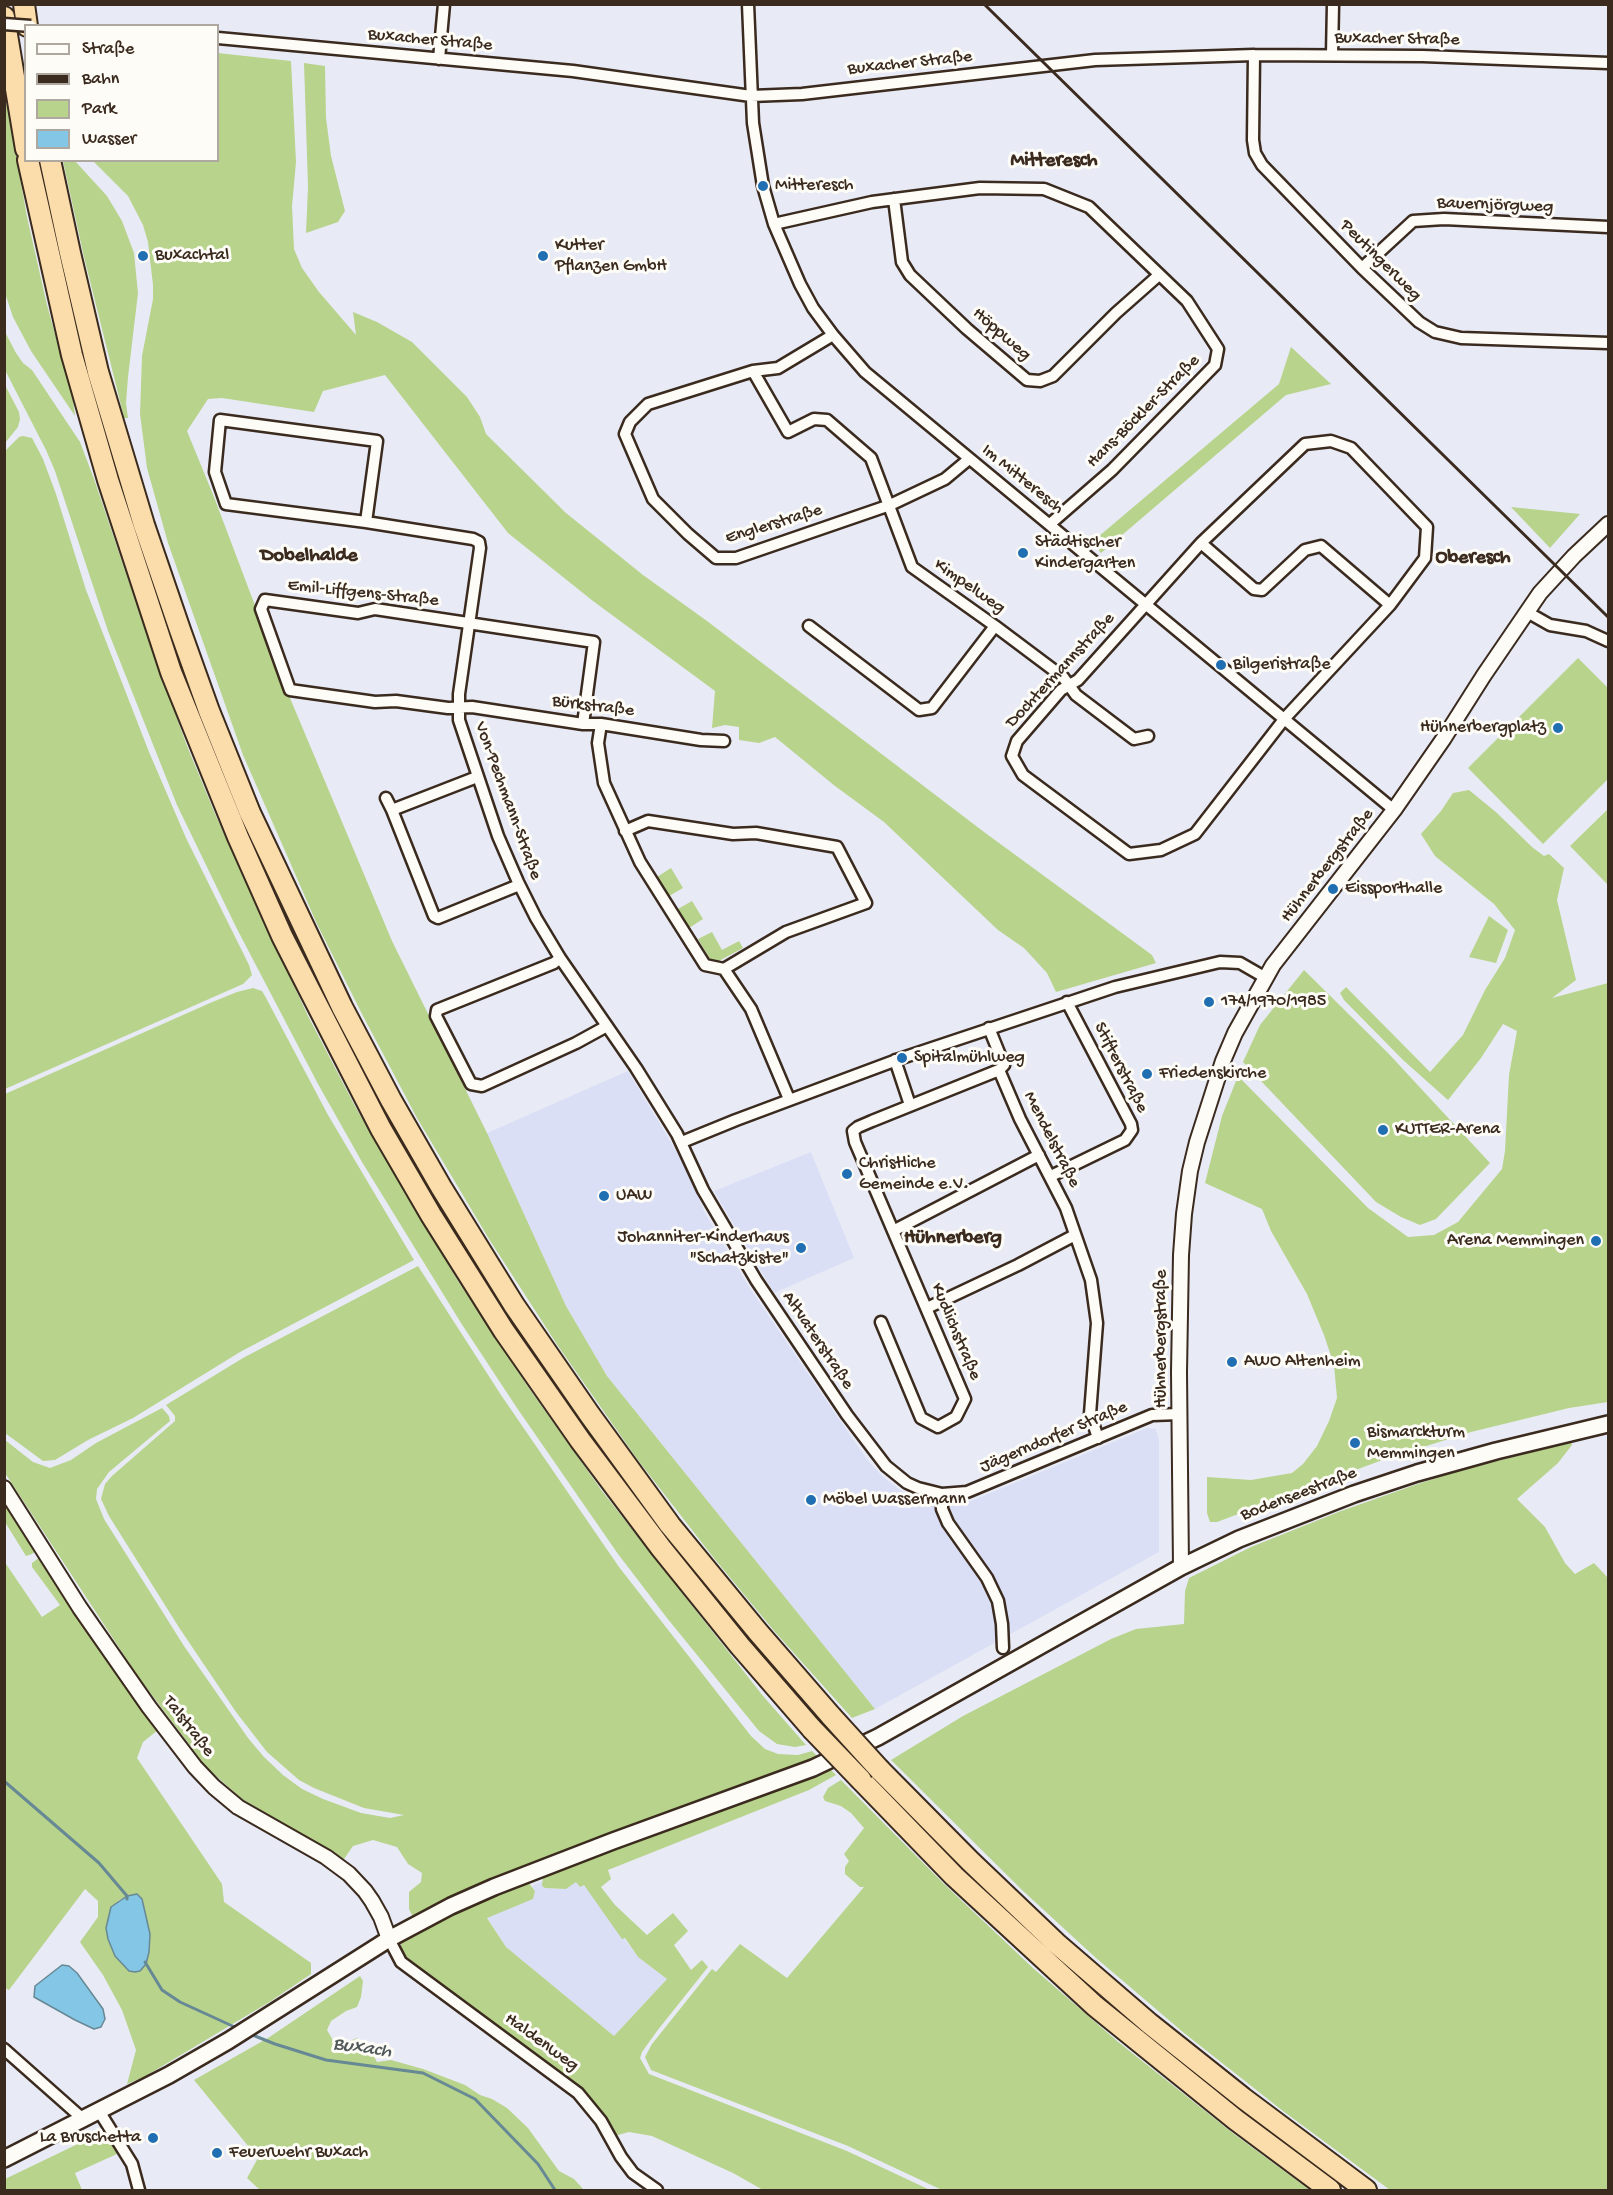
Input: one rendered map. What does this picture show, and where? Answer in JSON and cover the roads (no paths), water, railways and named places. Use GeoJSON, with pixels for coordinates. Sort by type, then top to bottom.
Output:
{"type":"FeatureCollection","features":[{"type":"Feature","properties":{"kind":"highway"},"geometry":{"type":"LineString","coordinates":[[24,4],[29,24]]}},
{"type":"Feature","properties":{"kind":"highway"},"geometry":{"type":"LineString","coordinates":[[4,17],[24,137]]}},
{"type":"Feature","properties":{"kind":"highway"},"geometry":{"type":"LineString","coordinates":[[28,162],[72,355],[108,480],[171,672],[238,837],[282,936],[381,1129],[431,1215],[504,1331],[580,1440],[661,1548],[740,1646],[812,1729],[861,1780],[954,1876],[1095,2006],[1198,2090],[1330,2190]]}},
{"type":"Feature","properties":{"kind":"highway"},"geometry":{"type":"LineString","coordinates":[[50,162],[98,372],[144,525],[209,711],[250,813],[342,1006],[391,1100],[441,1188],[533,1333],[670,1525],[758,1632],[880,1770],[970,1861],[1065,1950],[1150,2024],[1243,2098],[1366,2190]]}},
{"type":"Feature","properties":{"kind":"main road","name":"Bodenseestraße"},"geometry":{"type":"LineString","coordinates":[[4,2159],[169,2075],[228,2041],[389,1939],[451,1906],[494,1887],[813,1768],[878,1737],[1181,1567],[1239,1539],[1354,1494],[1417,1473],[1496,1451],[1608,1425]]}},
{"type":"Feature","properties":{"kind":"street"},"geometry":{"type":"LineString","coordinates":[[439,58],[444,4]]}},
{"type":"Feature","properties":{"kind":"street","name":"Im Mitteresch"},"geometry":{"type":"LineString","coordinates":[[748,4],[753,123],[763,186],[774,224],[804,292],[833,335],[865,372],[1394,810]]}},
{"type":"Feature","properties":{"kind":"street"},"geometry":{"type":"LineString","coordinates":[[1332,55],[1333,4]]}},
{"type":"Feature","properties":{"kind":"street"},"geometry":{"type":"LineString","coordinates":[[4,24],[24,26]]}},
{"type":"Feature","properties":{"kind":"street","name":"Buxacher Straße"},"geometry":{"type":"LineString","coordinates":[[219,38],[573,71],[751,96],[802,94],[1071,61],[1332,55],[1608,63]]}},
{"type":"Feature","properties":{"kind":"street","name":"Peutingerweg"},"geometry":{"type":"LineString","coordinates":[[1254,55],[1253,140],[1255,153],[1262,165],[1419,322],[1435,332],[1461,338],[1608,343]]}},
{"type":"Feature","properties":{"kind":"street","name":"Hans-Böckler-Straße"},"geometry":{"type":"LineString","coordinates":[[774,224],[832,210],[894,199],[980,188],[1044,189],[1089,207],[1187,301],[1218,349],[1215,365],[1112,470],[1050,524]]}},
{"type":"Feature","properties":{"kind":"street","name":"Höppweg"},"geometry":{"type":"LineString","coordinates":[[894,199],[902,262],[910,276],[967,329],[1028,380],[1040,381],[1053,376],[1116,313],[1159,275]]}},
{"type":"Feature","properties":{"kind":"street","name":"Bauernjörgweg"},"geometry":{"type":"LineString","coordinates":[[1362,267],[1413,221],[1444,219],[1608,227]]}},
{"type":"Feature","properties":{"kind":"street","name":"Englerstraße"},"geometry":{"type":"LineString","coordinates":[[833,335],[778,368],[753,371],[648,404],[630,422],[625,434],[653,499],[688,534],[716,558],[736,558],[890,505],[945,479],[969,459]]}},
{"type":"Feature","properties":{"kind":"street","name":"Kimpelweg"},"geometry":{"type":"LineString","coordinates":[[753,371],[788,432],[814,419],[827,420],[872,458],[912,567],[1063,677],[1076,695],[1134,739],[1148,736]]}},
{"type":"Feature","properties":{"kind":"street"},"geometry":{"type":"LineString","coordinates":[[220,420],[377,441],[366,522],[226,504],[215,472],[220,420]]}},
{"type":"Feature","properties":{"kind":"street"},"geometry":{"type":"LineString","coordinates":[[1146,603],[1201,543],[1305,444],[1331,441],[1351,448],[1427,527],[1425,558],[1390,605],[1285,718]]}},
{"type":"Feature","properties":{"kind":"street","name":"Von-Pechmann-Straße"},"geometry":{"type":"LineString","coordinates":[[366,522],[473,539],[479,542],[458,707],[459,720],[477,777],[498,836],[536,918],[560,958],[636,1068],[682,1142]]}},
{"type":"Feature","properties":{"kind":"street","name":"Hühnerbergstraße"},"geometry":{"type":"LineString","coordinates":[[1181,1567],[1181,1255],[1190,1171],[1203,1119],[1223,1061],[1235,1033],[1286,947],[1394,810],[1550,581],[1608,524]]}},
{"type":"Feature","properties":{"kind":"street"},"geometry":{"type":"LineString","coordinates":[[1201,543],[1254,589],[1262,590],[1305,550],[1321,546],[1390,605]]}},
{"type":"Feature","properties":{"kind":"street","name":"Emil-Liffgens-Straße"},"geometry":{"type":"LineString","coordinates":[[458,707],[448,708],[396,700],[375,702],[290,690],[261,609],[265,600],[358,613],[375,609],[470,624]]}},
{"type":"Feature","properties":{"kind":"street","name":"Dochtermannstraße"},"geometry":{"type":"LineString","coordinates":[[1146,603],[1078,680],[1061,690],[1017,741],[1012,756],[1023,775],[1129,854],[1161,850],[1194,834],[1285,718]]}},
{"type":"Feature","properties":{"kind":"street"},"geometry":{"type":"LineString","coordinates":[[1527,612],[1550,625],[1586,631],[1608,641]]}},
{"type":"Feature","properties":{"kind":"street"},"geometry":{"type":"LineString","coordinates":[[470,624],[594,642],[583,724]]}},
{"type":"Feature","properties":{"kind":"street"},"geometry":{"type":"LineString","coordinates":[[809,626],[920,710],[932,708],[995,626]]}},
{"type":"Feature","properties":{"kind":"street","name":"Bürkstraße"},"geometry":{"type":"LineString","coordinates":[[458,707],[472,707],[583,724],[601,724],[701,740],[724,741]]}},
{"type":"Feature","properties":{"kind":"street"},"geometry":{"type":"LineString","coordinates":[[601,724],[598,744],[604,783],[640,862],[705,964],[724,969],[751,1009],[789,1099]]}},
{"type":"Feature","properties":{"kind":"street"},"geometry":{"type":"LineString","coordinates":[[392,810],[477,777]]}},
{"type":"Feature","properties":{"kind":"street"},"geometry":{"type":"LineString","coordinates":[[386,798],[434,916],[438,918],[519,885]]}},
{"type":"Feature","properties":{"kind":"street"},"geometry":{"type":"LineString","coordinates":[[625,831],[648,821],[733,834],[756,833],[837,847],[866,903],[786,932],[724,969]]}},
{"type":"Feature","properties":{"kind":"street"},"geometry":{"type":"LineString","coordinates":[[560,958],[554,963],[437,1010],[436,1016],[471,1083],[482,1086],[576,1043],[607,1026]]}},
{"type":"Feature","properties":{"kind":"street"},"geometry":{"type":"LineString","coordinates":[[682,1142],[895,1060],[1123,985],[1220,962],[1240,963],[1266,978]]}},
{"type":"Feature","properties":{"kind":"street","name":"Stifterstraße"},"geometry":{"type":"LineString","coordinates":[[1051,1176],[1125,1140],[1132,1130],[1131,1124],[1067,1002]]}},
{"type":"Feature","properties":{"kind":"street","name":"Mendelstraße"},"geometry":{"type":"LineString","coordinates":[[989,1028],[1004,1065],[999,1070],[1020,1119],[1066,1208],[1091,1280],[1097,1323],[1090,1414],[1098,1438]]}},
{"type":"Feature","properties":{"kind":"street"},"geometry":{"type":"LineString","coordinates":[[895,1060],[910,1105],[999,1070]]}},
{"type":"Feature","properties":{"kind":"street","name":"Kudlichstraße"},"geometry":{"type":"LineString","coordinates":[[881,1322],[921,1418],[938,1427],[956,1417],[965,1399],[855,1142],[853,1131],[910,1105]]}},
{"type":"Feature","properties":{"kind":"street","name":"Altvaterstraße"},"geometry":{"type":"LineString","coordinates":[[682,1142],[703,1190],[756,1280],[869,1446],[886,1466],[907,1483],[942,1494]]}},
{"type":"Feature","properties":{"kind":"street"},"geometry":{"type":"LineString","coordinates":[[893,1230],[1039,1155]]}},
{"type":"Feature","properties":{"kind":"street"},"geometry":{"type":"LineString","coordinates":[[927,1308],[1075,1235]]}},
{"type":"Feature","properties":{"kind":"street","name":"Jägerndorfer Straße"},"geometry":{"type":"LineString","coordinates":[[942,1494],[967,1492],[983,1486],[1152,1415],[1180,1414]]}},
{"type":"Feature","properties":{"kind":"street","name":"Talstraße"},"geometry":{"type":"LineString","coordinates":[[4,1488],[80,1608],[149,1707],[203,1777],[238,1807],[326,1857],[349,1874],[372,1901],[389,1939]]}},
{"type":"Feature","properties":{"kind":"street"},"geometry":{"type":"LineString","coordinates":[[942,1494],[942,1509],[948,1523],[987,1578],[998,1601],[1003,1647]]}},
{"type":"Feature","properties":{"kind":"street","name":"Haldenweg"},"geometry":{"type":"LineString","coordinates":[[389,1939],[401,1962],[578,2093],[601,2121],[621,2157],[633,2173],[657,2190]]}},
{"type":"Feature","properties":{"kind":"street"},"geometry":{"type":"LineString","coordinates":[[4,2049],[83,2119]]}},
{"type":"Feature","properties":{"kind":"street"},"geometry":{"type":"LineString","coordinates":[[99,2111],[132,2164],[139,2190]]}},
{"type":"Feature","properties":{"kind":"water"},"geometry":{"type":"Polygon","coordinates":[[[137,1894],[142,1899],[150,1934],[146,1964],[140,1971],[135,1972],[129,1971],[115,1956],[106,1928],[111,1907],[127,1896],[137,1894]]]}},
{"type":"Feature","properties":{"kind":"water"},"geometry":{"type":"Polygon","coordinates":[[[62,1965],[69,1966],[77,1973],[103,2009],[105,2019],[101,2027],[94,2029],[34,1997],[35,1986],[62,1965]]]}},
{"type":"Feature","properties":{"kind":"waterway","name":"Buxach"},"geometry":{"type":"LineString","coordinates":[[4,1781],[99,1863],[127,1896],[127,1899]]}},
{"type":"Feature","properties":{"kind":"waterway","name":"Buxach"},"geometry":{"type":"LineString","coordinates":[[145,1962],[162,1990],[180,2002],[239,2029]]}},
{"type":"Feature","properties":{"kind":"waterway","name":"Buxach"},"geometry":{"type":"LineString","coordinates":[[250,2034],[326,2060],[423,2073],[475,2099],[538,2164],[555,2190]]}},
{"type":"Feature","properties":{"kind":"railway"},"geometry":{"type":"LineString","coordinates":[[984,4],[1608,617]]}},
{"type":"Feature","properties":{"kind":"place","name":"Mitteresch"},"geometry":{"type":"Point","coordinates":[763,186]}},
{"type":"Feature","properties":{"kind":"place","name":"Buxachtal"},"geometry":{"type":"Point","coordinates":[143,256]}},
{"type":"Feature","properties":{"kind":"place","name":"Kutter Pflanzen GmbH"},"geometry":{"type":"Point","coordinates":[543,256]}},
{"type":"Feature","properties":{"kind":"place","name":"Städtischer Kindergarten"},"geometry":{"type":"Point","coordinates":[1023,553]}},
{"type":"Feature","properties":{"kind":"place","name":"Bilgeristraße"},"geometry":{"type":"Point","coordinates":[1221,665]}},
{"type":"Feature","properties":{"kind":"place","name":"Hühnerbergplatz"},"geometry":{"type":"Point","coordinates":[1558,728]}},
{"type":"Feature","properties":{"kind":"place","name":"Eissporthalle"},"geometry":{"type":"Point","coordinates":[1333,889]}},
{"type":"Feature","properties":{"kind":"place","name":"174/1970/1985"},"geometry":{"type":"Point","coordinates":[1209,1002]}},
{"type":"Feature","properties":{"kind":"place","name":"Spitalmühlweg"},"geometry":{"type":"Point","coordinates":[902,1058]}},
{"type":"Feature","properties":{"kind":"place","name":"Friedenskirche"},"geometry":{"type":"Point","coordinates":[1147,1074]}},
{"type":"Feature","properties":{"kind":"place","name":"KUTTER-Arena"},"geometry":{"type":"Point","coordinates":[1383,1130]}},
{"type":"Feature","properties":{"kind":"place","name":"Christliche Gemeinde e.V."},"geometry":{"type":"Point","coordinates":[847,1174]}},
{"type":"Feature","properties":{"kind":"place","name":"UAW"},"geometry":{"type":"Point","coordinates":[604,1196]}},
{"type":"Feature","properties":{"kind":"place","name":"Arena Memmingen"},"geometry":{"type":"Point","coordinates":[1596,1241]}},
{"type":"Feature","properties":{"kind":"place","name":"Johanniter-Kinderhaus \"Schatzkiste\""},"geometry":{"type":"Point","coordinates":[801,1248]}},
{"type":"Feature","properties":{"kind":"place","name":"AWO Altenheim"},"geometry":{"type":"Point","coordinates":[1232,1362]}},
{"type":"Feature","properties":{"kind":"place","name":"Bismarckturm Memmingen"},"geometry":{"type":"Point","coordinates":[1355,1443]}},
{"type":"Feature","properties":{"kind":"place","name":"Möbel Wassermann"},"geometry":{"type":"Point","coordinates":[811,1500]}},
{"type":"Feature","properties":{"kind":"place","name":"La Bruschetta"},"geometry":{"type":"Point","coordinates":[153,2138]}},
{"type":"Feature","properties":{"kind":"place","name":"Feuerwehr Buxach"},"geometry":{"type":"Point","coordinates":[217,2153]}},
{"type":"Feature","properties":{"kind":"district","name":"Mitteresch"},"geometry":{"type":"Point","coordinates":[1054,162]}},
{"type":"Feature","properties":{"kind":"district","name":"Dobelhalde"},"geometry":{"type":"Point","coordinates":[309,557]}},
{"type":"Feature","properties":{"kind":"district","name":"Oberesch"},"geometry":{"type":"Point","coordinates":[1473,559]}},
{"type":"Feature","properties":{"kind":"district","name":"Hühnerberg"},"geometry":{"type":"Point","coordinates":[953,1239]}}]}
